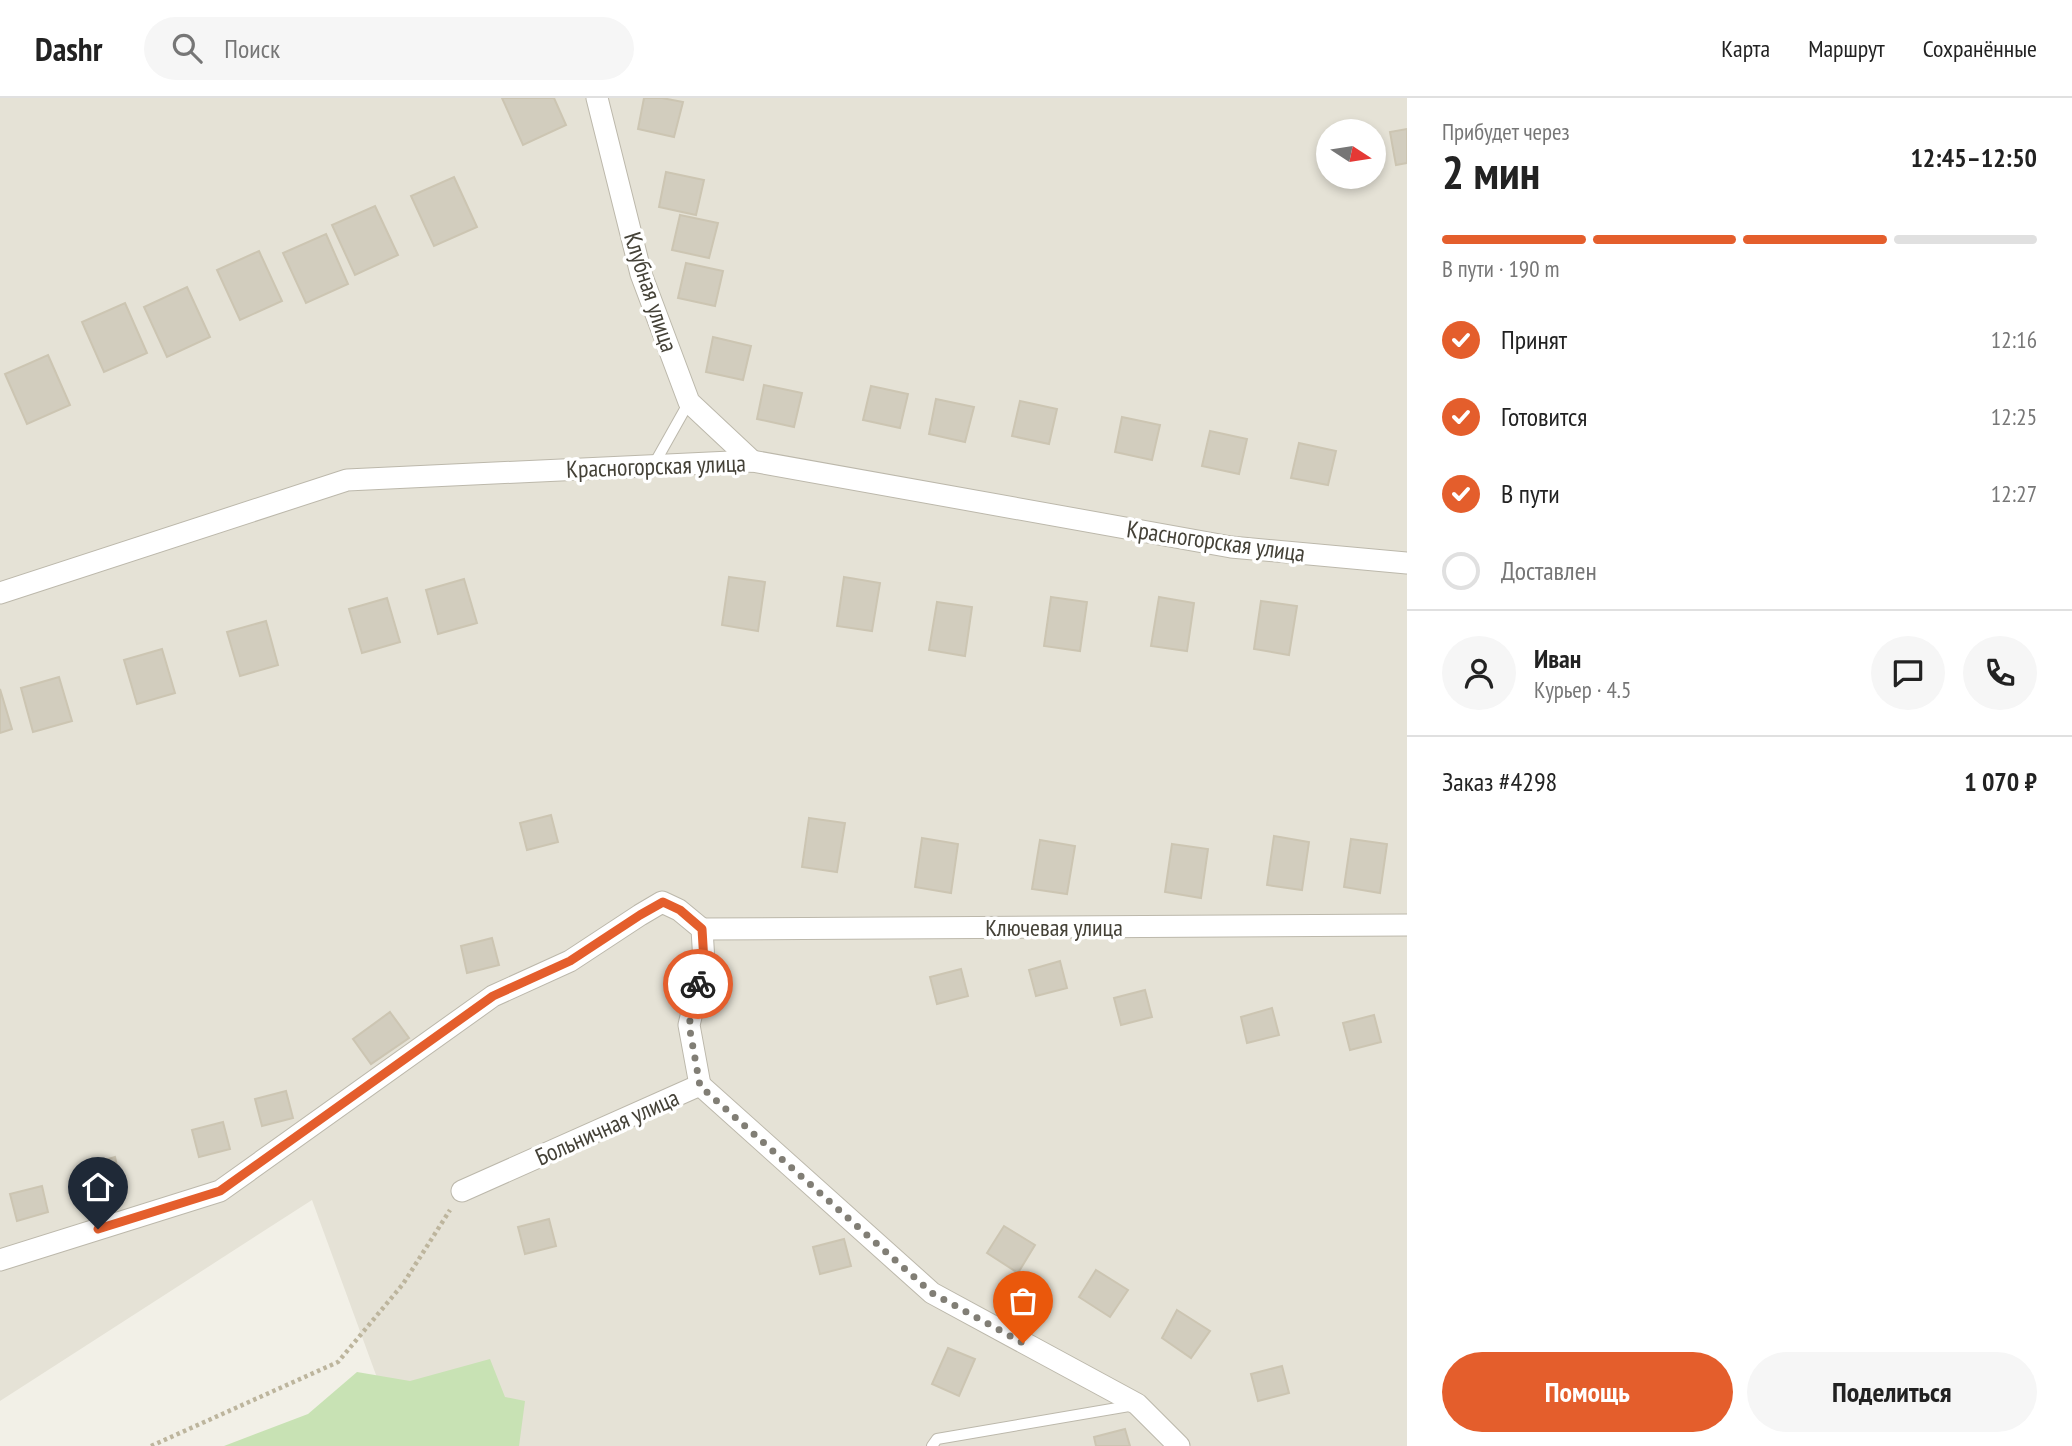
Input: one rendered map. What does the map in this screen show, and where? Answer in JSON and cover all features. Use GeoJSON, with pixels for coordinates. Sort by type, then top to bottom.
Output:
{"type":"FeatureCollection","features":[{"type":"Feature","properties":{"kind":"street","name":"Клубная улица"},"geometry":{"type":"LineString","coordinates":[[597,98],[641,274],[689,402],[752,461]]}},
{"type":"Feature","properties":{"kind":"street","name":"Красногорская улица"},"geometry":{"type":"LineString","coordinates":[[0,593],[347,480],[752,461],[1231,548],[1407,563]]}},
{"type":"Feature","properties":{"kind":"street"},"geometry":{"type":"LineString","coordinates":[[0,1260],[220,1191],[493,996],[570,961],[663,902],[680,910],[702,929],[704,962],[689,1025],[700,1086]]}},
{"type":"Feature","properties":{"kind":"street","name":"Ключевая улица"},"geometry":{"type":"LineString","coordinates":[[702,929],[1407,925]]}},
{"type":"Feature","properties":{"kind":"street","name":"Больничная улица"},"geometry":{"type":"LineString","coordinates":[[462,1191],[700,1086],[932,1293],[1137,1405],[1179,1446]]}},
{"type":"Feature","properties":{"kind":"lane"},"geometry":{"type":"LineString","coordinates":[[653,466],[689,402]]}},
{"type":"Feature","properties":{"kind":"lane"},"geometry":{"type":"LineString","coordinates":[[932,1446],[937,1439],[1137,1405]]}},
{"type":"Feature","properties":{"kind":"path"},"geometry":{"type":"LineString","coordinates":[[151,1446],[338,1362],[403,1284],[462,1191]]}},
{"type":"Feature","properties":{"kind":"shaded area"},"geometry":{"type":"Polygon","coordinates":[[[0,98],[1407,98],[1407,1446],[402,1446],[312,1200],[0,1401],[0,98]]]}},
{"type":"Feature","properties":{"kind":"green space"},"geometry":{"type":"Polygon","coordinates":[[[490,1359],[505,1397],[525,1401],[519,1446],[224,1446],[308,1414],[357,1372],[410,1381],[490,1359]]]}},
{"type":"Feature","properties":{"kind":"building"},"geometry":{"type":"Polygon","coordinates":[[[502,98],[554,98],[566,125],[523,145],[502,98]]]}},
{"type":"Feature","properties":{"kind":"building"},"geometry":{"type":"Polygon","coordinates":[[[644,98],[683,102],[674,137],[638,129],[644,98]]]}},
{"type":"Feature","properties":{"kind":"building"},"geometry":{"type":"Polygon","coordinates":[[[1407,129],[1407,163],[1396,165],[1390,132],[1407,129]]]}},
{"type":"Feature","properties":{"kind":"building"},"geometry":{"type":"Polygon","coordinates":[[[666,172],[704,180],[696,215],[659,207],[666,172]]]}},
{"type":"Feature","properties":{"kind":"building"},"geometry":{"type":"Polygon","coordinates":[[[454,177],[477,227],[434,246],[411,196],[454,177]]]}},
{"type":"Feature","properties":{"kind":"building"},"geometry":{"type":"Polygon","coordinates":[[[375,206],[398,255],[355,275],[332,225],[375,206]]]}},
{"type":"Feature","properties":{"kind":"building"},"geometry":{"type":"Polygon","coordinates":[[[680,215],[718,223],[709,258],[672,250],[680,215]]]}},
{"type":"Feature","properties":{"kind":"building"},"geometry":{"type":"Polygon","coordinates":[[[326,234],[348,284],[306,303],[283,253],[326,234]]]}},
{"type":"Feature","properties":{"kind":"building"},"geometry":{"type":"Polygon","coordinates":[[[259,251],[282,301],[240,320],[217,270],[259,251]]]}},
{"type":"Feature","properties":{"kind":"building"},"geometry":{"type":"Polygon","coordinates":[[[686,263],[723,271],[715,306],[678,298],[686,263]]]}},
{"type":"Feature","properties":{"kind":"building"},"geometry":{"type":"Polygon","coordinates":[[[187,287],[210,337],[167,357],[144,307],[187,287]]]}},
{"type":"Feature","properties":{"kind":"building"},"geometry":{"type":"Polygon","coordinates":[[[125,303],[147,353],[104,372],[82,322],[125,303]]]}},
{"type":"Feature","properties":{"kind":"building"},"geometry":{"type":"Polygon","coordinates":[[[713,337],[751,346],[743,380],[706,372],[713,337]]]}},
{"type":"Feature","properties":{"kind":"building"},"geometry":{"type":"Polygon","coordinates":[[[48,355],[70,405],[27,424],[5,374],[48,355]]]}},
{"type":"Feature","properties":{"kind":"building"},"geometry":{"type":"Polygon","coordinates":[[[764,385],[802,393],[794,427],[757,419],[764,385]]]}},
{"type":"Feature","properties":{"kind":"building"},"geometry":{"type":"Polygon","coordinates":[[[871,386],[908,394],[900,428],[863,420],[871,386]]]}},
{"type":"Feature","properties":{"kind":"building"},"geometry":{"type":"Polygon","coordinates":[[[936,399],[974,407],[965,442],[929,434],[936,399]]]}},
{"type":"Feature","properties":{"kind":"building"},"geometry":{"type":"Polygon","coordinates":[[[1020,401],[1057,409],[1049,444],[1012,436],[1020,401]]]}},
{"type":"Feature","properties":{"kind":"building"},"geometry":{"type":"Polygon","coordinates":[[[1122,417],[1160,425],[1152,460],[1115,452],[1122,417]]]}},
{"type":"Feature","properties":{"kind":"building"},"geometry":{"type":"Polygon","coordinates":[[[1210,431],[1247,439],[1239,474],[1202,466],[1210,431]]]}},
{"type":"Feature","properties":{"kind":"building"},"geometry":{"type":"Polygon","coordinates":[[[1299,443],[1336,451],[1328,485],[1291,478],[1299,443]]]}},
{"type":"Feature","properties":{"kind":"building"},"geometry":{"type":"Polygon","coordinates":[[[729,577],[765,582],[758,631],[722,625],[729,577]]]}},
{"type":"Feature","properties":{"kind":"building"},"geometry":{"type":"Polygon","coordinates":[[[844,577],[880,583],[872,631],[837,626],[844,577]]]}},
{"type":"Feature","properties":{"kind":"building"},"geometry":{"type":"Polygon","coordinates":[[[464,579],[477,623],[438,634],[426,590],[464,579]]]}},
{"type":"Feature","properties":{"kind":"building"},"geometry":{"type":"Polygon","coordinates":[[[1051,597],[1087,602],[1080,651],[1044,646],[1051,597]]]}},
{"type":"Feature","properties":{"kind":"building"},"geometry":{"type":"Polygon","coordinates":[[[1159,597],[1194,603],[1187,651],[1151,646],[1159,597]]]}},
{"type":"Feature","properties":{"kind":"building"},"geometry":{"type":"Polygon","coordinates":[[[387,598],[400,642],[362,653],[349,609],[387,598]]]}},
{"type":"Feature","properties":{"kind":"building"},"geometry":{"type":"Polygon","coordinates":[[[1261,601],[1297,606],[1289,655],[1254,649],[1261,601]]]}},
{"type":"Feature","properties":{"kind":"building"},"geometry":{"type":"Polygon","coordinates":[[[937,602],[972,607],[965,656],[929,650],[937,602]]]}},
{"type":"Feature","properties":{"kind":"building"},"geometry":{"type":"Polygon","coordinates":[[[266,621],[278,665],[240,676],[227,632],[266,621]]]}},
{"type":"Feature","properties":{"kind":"building"},"geometry":{"type":"Polygon","coordinates":[[[162,649],[175,693],[137,704],[124,660],[162,649]]]}},
{"type":"Feature","properties":{"kind":"building"},"geometry":{"type":"Polygon","coordinates":[[[59,677],[72,721],[33,732],[21,688],[59,677]]]}},
{"type":"Feature","properties":{"kind":"building"},"geometry":{"type":"Polygon","coordinates":[[[0,689],[12,729],[0,733],[0,689]]]}},
{"type":"Feature","properties":{"kind":"building"},"geometry":{"type":"Polygon","coordinates":[[[551,815],[558,842],[527,850],[520,823],[551,815]]]}},
{"type":"Feature","properties":{"kind":"building"},"geometry":{"type":"Polygon","coordinates":[[[809,818],[845,823],[837,872],[802,867],[809,818]]]}},
{"type":"Feature","properties":{"kind":"building"},"geometry":{"type":"Polygon","coordinates":[[[1274,836],[1309,842],[1302,890],[1267,885],[1274,836]]]}},
{"type":"Feature","properties":{"kind":"building"},"geometry":{"type":"Polygon","coordinates":[[[922,838],[958,844],[951,893],[915,887],[922,838]]]}},
{"type":"Feature","properties":{"kind":"building"},"geometry":{"type":"Polygon","coordinates":[[[1351,839],[1387,844],[1380,893],[1344,887],[1351,839]]]}},
{"type":"Feature","properties":{"kind":"building"},"geometry":{"type":"Polygon","coordinates":[[[1040,840],[1075,846],[1067,894],[1032,889],[1040,840]]]}},
{"type":"Feature","properties":{"kind":"building"},"geometry":{"type":"Polygon","coordinates":[[[1172,844],[1208,849],[1201,898],[1165,892],[1172,844]]]}},
{"type":"Feature","properties":{"kind":"building"},"geometry":{"type":"Polygon","coordinates":[[[492,938],[499,965],[467,973],[461,946],[492,938]]]}},
{"type":"Feature","properties":{"kind":"building"},"geometry":{"type":"Polygon","coordinates":[[[1060,961],[1067,988],[1036,996],[1029,970],[1060,961]]]}},
{"type":"Feature","properties":{"kind":"building"},"geometry":{"type":"Polygon","coordinates":[[[961,969],[968,996],[937,1004],[930,977],[961,969]]]}},
{"type":"Feature","properties":{"kind":"building"},"geometry":{"type":"Polygon","coordinates":[[[1145,990],[1152,1017],[1121,1025],[1114,998],[1145,990]]]}},
{"type":"Feature","properties":{"kind":"building"},"geometry":{"type":"Polygon","coordinates":[[[1272,1008],[1279,1035],[1247,1043],[1241,1017],[1272,1008]]]}},
{"type":"Feature","properties":{"kind":"building"},"geometry":{"type":"Polygon","coordinates":[[[390,1012],[409,1038],[371,1064],[353,1039],[390,1012]]]}},
{"type":"Feature","properties":{"kind":"building"},"geometry":{"type":"Polygon","coordinates":[[[1374,1015],[1381,1042],[1350,1050],[1343,1023],[1374,1015]]]}},
{"type":"Feature","properties":{"kind":"building"},"geometry":{"type":"Polygon","coordinates":[[[286,1091],[293,1118],[262,1126],[255,1099],[286,1091]]]}},
{"type":"Feature","properties":{"kind":"building"},"geometry":{"type":"Polygon","coordinates":[[[223,1122],[230,1149],[199,1157],[192,1130],[223,1122]]]}},
{"type":"Feature","properties":{"kind":"building"},"geometry":{"type":"Polygon","coordinates":[[[115,1157],[121,1184],[90,1192],[83,1166],[115,1157]]]}},
{"type":"Feature","properties":{"kind":"building"},"geometry":{"type":"Polygon","coordinates":[[[42,1186],[48,1212],[17,1221],[10,1194],[42,1186]]]}},
{"type":"Feature","properties":{"kind":"building"},"geometry":{"type":"Polygon","coordinates":[[[549,1219],[556,1246],[525,1254],[518,1227],[549,1219]]]}},
{"type":"Feature","properties":{"kind":"building"},"geometry":{"type":"Polygon","coordinates":[[[1004,1226],[1035,1245],[1018,1273],[987,1253],[1004,1226]]]}},
{"type":"Feature","properties":{"kind":"building"},"geometry":{"type":"Polygon","coordinates":[[[844,1239],[851,1266],[820,1274],[813,1247],[844,1239]]]}},
{"type":"Feature","properties":{"kind":"building"},"geometry":{"type":"Polygon","coordinates":[[[1096,1270],[1128,1290],[1110,1317],[1079,1297],[1096,1270]]]}},
{"type":"Feature","properties":{"kind":"building"},"geometry":{"type":"Polygon","coordinates":[[[1177,1310],[1210,1331],[1191,1358],[1162,1338],[1177,1310]]]}},
{"type":"Feature","properties":{"kind":"building"},"geometry":{"type":"Polygon","coordinates":[[[948,1348],[975,1359],[959,1396],[932,1384],[948,1348]]]}},
{"type":"Feature","properties":{"kind":"building"},"geometry":{"type":"Polygon","coordinates":[[[1282,1366],[1289,1393],[1258,1401],[1251,1374],[1282,1366]]]}},
{"type":"Feature","properties":{"kind":"building"},"geometry":{"type":"Polygon","coordinates":[[[1125,1429],[1130,1446],[1096,1446],[1094,1437],[1125,1429]]]}},
{"type":"Feature","properties":{"kind":"way so far"},"geometry":{"type":"LineString","coordinates":[[698,984],[689,1025],[700,1086],[932,1293],[1023,1343]]}},
{"type":"Feature","properties":{"kind":"route"},"geometry":{"type":"LineString","coordinates":[[98,1229],[220,1191],[493,996],[570,961],[663,902],[680,910],[702,929],[704,962],[698,984]]}}]}
